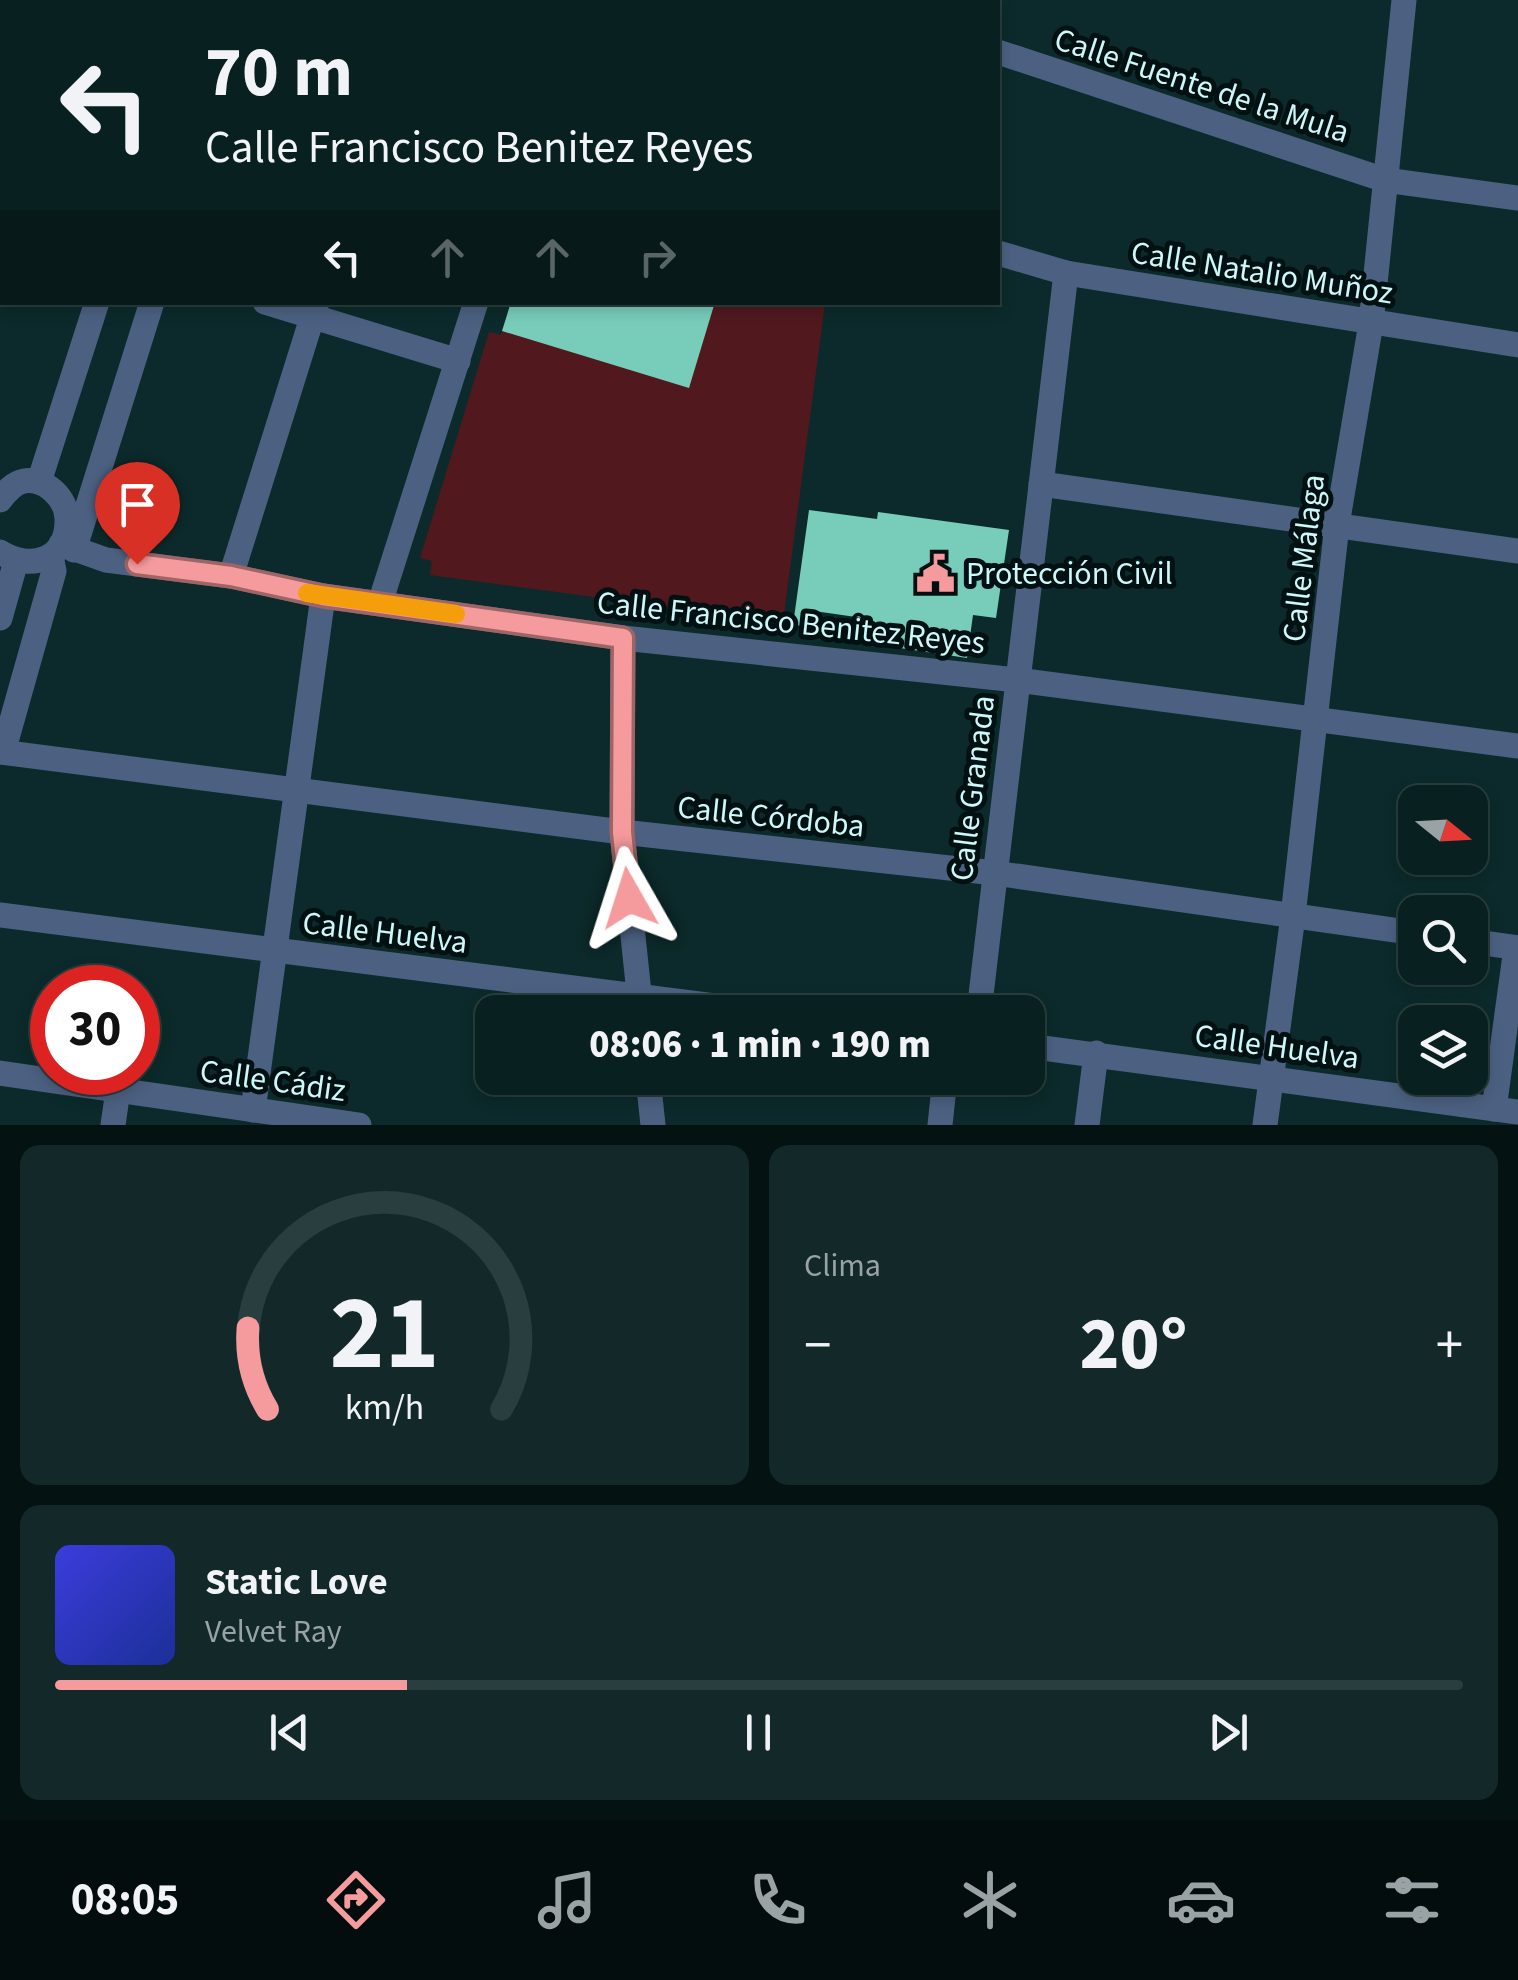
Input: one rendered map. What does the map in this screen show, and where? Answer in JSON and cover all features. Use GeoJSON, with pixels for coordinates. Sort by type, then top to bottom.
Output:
{"type":"FeatureCollection","features":[{"type":"Feature","properties":{"kind":"street","name":"Calle Málaga"},"geometry":{"type":"LineString","coordinates":[[1265,1125],[1337,525],[1371,323],[1404,0]]}},
{"type":"Feature","properties":{"kind":"street","name":"Calle Fuente de la Mula"},"geometry":{"type":"LineString","coordinates":[[1000,53],[1385,180],[1518,198]]}},
{"type":"Feature","properties":{"kind":"street","name":"Calle Natalio Muñoz"},"geometry":{"type":"LineString","coordinates":[[1000,255],[1066,273],[1518,345]]}},
{"type":"Feature","properties":{"kind":"street","name":"Calle Granada"},"geometry":{"type":"LineString","coordinates":[[981,995],[1066,273]]}},
{"type":"Feature","properties":{"kind":"street"},"geometry":{"type":"LineString","coordinates":[[39,482],[96,305]]}},
{"type":"Feature","properties":{"kind":"street"},"geometry":{"type":"LineString","coordinates":[[1,752],[54,571],[151,305]]}},
{"type":"Feature","properties":{"kind":"street"},"geometry":{"type":"LineString","coordinates":[[283,305],[314,310],[458,360]]}},
{"type":"Feature","properties":{"kind":"street"},"geometry":{"type":"LineString","coordinates":[[380,603],[475,305]]}},
{"type":"Feature","properties":{"kind":"street"},"geometry":{"type":"LineString","coordinates":[[231,576],[314,310]]}},
{"type":"Feature","properties":{"kind":"street"},"geometry":{"type":"LineString","coordinates":[[0,500],[11,487],[26,480],[48,487],[64,504],[67,519],[62,550]]}},
{"type":"Feature","properties":{"kind":"street"},"geometry":{"type":"LineString","coordinates":[[1042,484],[1518,551]]}},
{"type":"Feature","properties":{"kind":"street"},"geometry":{"type":"LineString","coordinates":[[0,618],[8,557],[36,564],[62,550]]}},
{"type":"Feature","properties":{"kind":"street","name":"Calle Francisco Benitez Reyes"},"geometry":{"type":"LineString","coordinates":[[62,550],[106,560],[231,576],[323,596],[623,638],[1018,680],[1518,746]]}},
{"type":"Feature","properties":{"kind":"street"},"geometry":{"type":"LineString","coordinates":[[253,1110],[323,596]]}},
{"type":"Feature","properties":{"kind":"street"},"geometry":{"type":"LineString","coordinates":[[623,638],[622,832],[639,995]]}},
{"type":"Feature","properties":{"kind":"street","name":"Calle Córdoba"},"geometry":{"type":"LineString","coordinates":[[1,752],[622,832],[996,873],[1398,931]]}},
{"type":"Feature","properties":{"kind":"street","name":"Calle Huelva"},"geometry":{"type":"LineString","coordinates":[[0,914],[577,995]]}},
{"type":"Feature","properties":{"kind":"street"},"geometry":{"type":"LineString","coordinates":[[1488,944],[1517,948],[1489,1113]]}},
{"type":"Feature","properties":{"kind":"street","name":"Calle Huelva"},"geometry":{"type":"LineString","coordinates":[[1045,1048],[1489,1113]]}},
{"type":"Feature","properties":{"kind":"street"},"geometry":{"type":"LineString","coordinates":[[1087,1125],[1096,1053]]}},
{"type":"Feature","properties":{"kind":"street","name":"Calle Cádiz"},"geometry":{"type":"LineString","coordinates":[[0,1073],[30,1077]]}},
{"type":"Feature","properties":{"kind":"street"},"geometry":{"type":"LineString","coordinates":[[113,1125],[117,1095]]}},
{"type":"Feature","properties":{"kind":"street","name":"Calle Cádiz"},"geometry":{"type":"LineString","coordinates":[[152,1095],[359,1125]]}},
{"type":"Feature","properties":{"kind":"street"},"geometry":{"type":"LineString","coordinates":[[650,1095],[653,1125]]}},
{"type":"Feature","properties":{"kind":"street"},"geometry":{"type":"LineString","coordinates":[[940,1125],[943,1095]]}},
{"type":"Feature","properties":{"kind":"shaded area"},"geometry":{"type":"Polygon","coordinates":[[[510,305],[825,305],[783,622],[430,575],[432,561],[420,558],[489,332],[501,335],[510,305]]]}},
{"type":"Feature","properties":{"kind":"building"},"geometry":{"type":"Polygon","coordinates":[[[510,305],[714,305],[689,388],[502,331],[510,305]]]}},
{"type":"Feature","properties":{"kind":"building","name":"Protección Civil"},"geometry":{"type":"Polygon","coordinates":[[[809,510],[877,519],[878,512],[1009,530],[996,618],[973,615],[967,658],[860,642],[863,618],[814,611],[812,627],[793,625],[809,510]]]}},
{"type":"Feature","properties":{"kind":"slow traffic"},"geometry":{"type":"LineString","coordinates":[[307,593],[456,614]]}},
{"type":"Feature","properties":{"kind":"place","name":"Protección Civil"},"geometry":{"type":"Point","coordinates":[936,573]}},
{"type":"Feature","properties":{"kind":"route"},"geometry":{"type":"LineString","coordinates":[[137,564],[231,576],[323,596],[623,638],[622,832],[629,898]]}}]}
